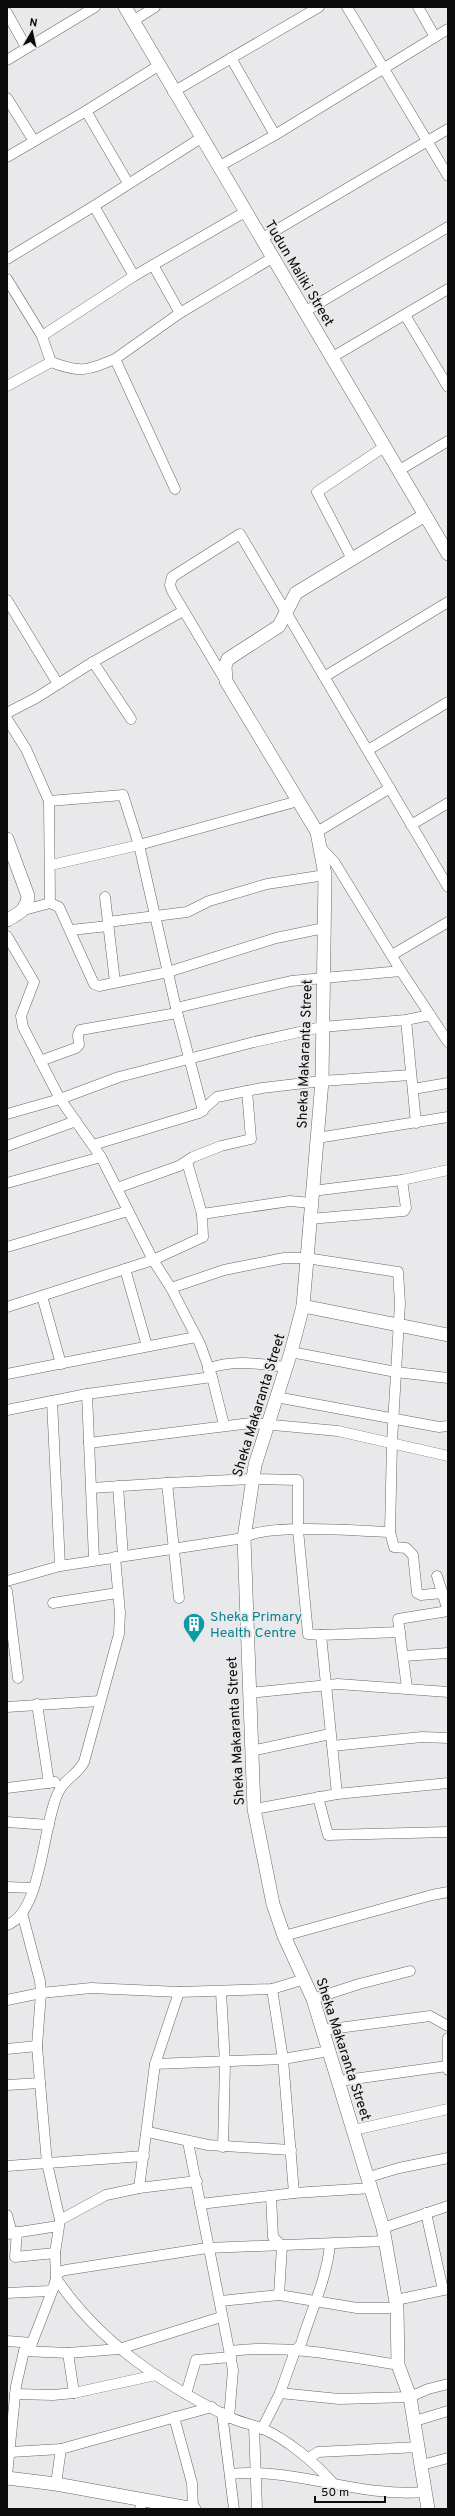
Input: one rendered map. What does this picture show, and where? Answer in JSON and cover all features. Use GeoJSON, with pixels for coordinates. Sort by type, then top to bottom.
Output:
{"type":"FeatureCollection","features":[{"type":"Feature","properties":{"kind":"street"},"geometry":{"type":"LineString","coordinates":[[7,60],[26,47],[95,7]]}},
{"type":"Feature","properties":{"kind":"street","name":"Tudun Maliki Street"},"geometry":{"type":"LineString","coordinates":[[125,7],[173,92],[448,554]]}},
{"type":"Feature","properties":{"kind":"street"},"geometry":{"type":"LineString","coordinates":[[133,21],[155,7]]}},
{"type":"Feature","properties":{"kind":"street"},"geometry":{"type":"LineString","coordinates":[[173,92],[319,7]]}},
{"type":"Feature","properties":{"kind":"street"},"geometry":{"type":"LineString","coordinates":[[347,7],[448,176]]}},
{"type":"Feature","properties":{"kind":"street"},"geometry":{"type":"LineString","coordinates":[[418,7],[435,37]]}},
{"type":"Feature","properties":{"kind":"street"},"geometry":{"type":"LineString","coordinates":[[7,12],[26,47]]}},
{"type":"Feature","properties":{"kind":"street"},"geometry":{"type":"LineString","coordinates":[[218,167],[275,135],[448,29]]}},
{"type":"Feature","properties":{"kind":"street"},"geometry":{"type":"LineString","coordinates":[[231,58],[275,135]]}},
{"type":"Feature","properties":{"kind":"street"},"geometry":{"type":"LineString","coordinates":[[7,157],[86,112],[158,66]]}},
{"type":"Feature","properties":{"kind":"street"},"geometry":{"type":"LineString","coordinates":[[7,98],[34,141]]}},
{"type":"Feature","properties":{"kind":"street"},"geometry":{"type":"LineString","coordinates":[[86,112],[128,183]]}},
{"type":"Feature","properties":{"kind":"street"},"geometry":{"type":"LineString","coordinates":[[261,239],[448,129]]}},
{"type":"Feature","properties":{"kind":"street"},"geometry":{"type":"LineString","coordinates":[[7,259],[201,138]]}},
{"type":"Feature","properties":{"kind":"street"},"geometry":{"type":"LineString","coordinates":[[94,206],[134,276]]}},
{"type":"Feature","properties":{"kind":"street"},"geometry":{"type":"LineString","coordinates":[[42,336],[134,276],[245,212]]}},
{"type":"Feature","properties":{"kind":"street"},"geometry":{"type":"LineString","coordinates":[[304,312],[448,227]]}},
{"type":"Feature","properties":{"kind":"street"},"geometry":{"type":"LineString","coordinates":[[7,386],[51,362],[72,370],[99,366],[115,359],[180,313],[272,258]]}},
{"type":"Feature","properties":{"kind":"street"},"geometry":{"type":"LineString","coordinates":[[153,265],[180,313]]}},
{"type":"Feature","properties":{"kind":"street"},"geometry":{"type":"LineString","coordinates":[[7,278],[42,336],[51,362]]}},
{"type":"Feature","properties":{"kind":"street"},"geometry":{"type":"LineString","coordinates":[[331,358],[448,289]]}},
{"type":"Feature","properties":{"kind":"street"},"geometry":{"type":"LineString","coordinates":[[405,315],[448,387]]}},
{"type":"Feature","properties":{"kind":"street"},"geometry":{"type":"LineString","coordinates":[[115,359],[175,489]]}},
{"type":"Feature","properties":{"kind":"street"},"geometry":{"type":"LineString","coordinates":[[398,471],[448,441]]}},
{"type":"Feature","properties":{"kind":"street"},"geometry":{"type":"LineString","coordinates":[[352,559],[317,492],[384,447]]}},
{"type":"Feature","properties":{"kind":"street"},"geometry":{"type":"LineString","coordinates":[[226,681],[226,662],[279,626],[286,615],[291,599],[296,593],[425,515]]}},
{"type":"Feature","properties":{"kind":"street"},"geometry":{"type":"LineString","coordinates":[[226,681],[184,612],[170,585],[172,577],[240,534],[286,615],[368,750],[448,887]]}},
{"type":"Feature","properties":{"kind":"street"},"geometry":{"type":"LineString","coordinates":[[7,600],[58,684]]}},
{"type":"Feature","properties":{"kind":"street"},"geometry":{"type":"LineString","coordinates":[[324,677],[448,602]]}},
{"type":"Feature","properties":{"kind":"street"},"geometry":{"type":"LineString","coordinates":[[7,713],[93,662],[184,612]]}},
{"type":"Feature","properties":{"kind":"street"},"geometry":{"type":"LineString","coordinates":[[93,662],[131,719]]}},
{"type":"Feature","properties":{"kind":"street","name":"Sheka Makaranta Street"},"geometry":{"type":"LineString","coordinates":[[226,681],[317,832],[322,849],[325,875],[322,978],[322,1081],[309,1219],[303,1306],[291,1352],[267,1425],[252,1479],[244,1538],[250,1751],[254,1809],[266,1873],[284,1936],[313,1999],[354,2130],[384,2234],[397,2304],[398,2365],[410,2397],[428,2509]]}},
{"type":"Feature","properties":{"kind":"street"},"geometry":{"type":"LineString","coordinates":[[368,750],[448,702]]}},
{"type":"Feature","properties":{"kind":"street"},"geometry":{"type":"LineString","coordinates":[[7,719],[26,749],[49,801],[51,865],[50,903]]}},
{"type":"Feature","properties":{"kind":"street"},"geometry":{"type":"LineString","coordinates":[[317,832],[390,788]]}},
{"type":"Feature","properties":{"kind":"street"},"geometry":{"type":"LineString","coordinates":[[49,801],[122,794],[139,845],[177,1010],[203,1111]]}},
{"type":"Feature","properties":{"kind":"street"},"geometry":{"type":"LineString","coordinates":[[51,865],[139,845],[298,801]]}},
{"type":"Feature","properties":{"kind":"street"},"geometry":{"type":"LineString","coordinates":[[411,825],[448,803]]}},
{"type":"Feature","properties":{"kind":"street"},"geometry":{"type":"LineString","coordinates":[[8,842],[28,896],[28,904],[24,910]]}},
{"type":"Feature","properties":{"kind":"street"},"geometry":{"type":"LineString","coordinates":[[322,849],[335,864],[392,955],[400,971],[448,1042]]}},
{"type":"Feature","properties":{"kind":"street"},"geometry":{"type":"LineString","coordinates":[[71,930],[187,912],[209,901],[267,884],[325,875]]}},
{"type":"Feature","properties":{"kind":"street"},"geometry":{"type":"LineString","coordinates":[[104,897],[115,982]]}},
{"type":"Feature","properties":{"kind":"street"},"geometry":{"type":"LineString","coordinates":[[7,920],[24,910],[50,903],[59,908],[71,930],[94,984],[99,986],[168,972],[276,938],[324,928]]}},
{"type":"Feature","properties":{"kind":"street"},"geometry":{"type":"LineString","coordinates":[[392,955],[448,922]]}},
{"type":"Feature","properties":{"kind":"street"},"geometry":{"type":"LineString","coordinates":[[7,936],[34,982],[21,1016],[23,1027],[60,1099],[101,1157],[153,1260],[171,1288],[196,1337],[210,1373],[224,1425]]}},
{"type":"Feature","properties":{"kind":"street"},"geometry":{"type":"LineString","coordinates":[[40,1061],[76,1048],[79,1045],[78,1035],[80,1030],[177,1010],[277,984],[322,978],[400,971]]}},
{"type":"Feature","properties":{"kind":"street"},"geometry":{"type":"LineString","coordinates":[[7,1114],[60,1099],[111,1080],[189,1057],[322,1027],[406,1020],[430,1015]]}},
{"type":"Feature","properties":{"kind":"street"},"geometry":{"type":"LineString","coordinates":[[406,1020],[416,1122]]}},
{"type":"Feature","properties":{"kind":"street"},"geometry":{"type":"LineString","coordinates":[[93,1145],[203,1111],[217,1097],[247,1091],[322,1081],[411,1075]]}},
{"type":"Feature","properties":{"kind":"street"},"geometry":{"type":"LineString","coordinates":[[412,1089],[448,1083]]}},
{"type":"Feature","properties":{"kind":"street"},"geometry":{"type":"LineString","coordinates":[[117,1188],[187,1162],[198,1155],[221,1146],[252,1138],[247,1091]]}},
{"type":"Feature","properties":{"kind":"street"},"geometry":{"type":"LineString","coordinates":[[317,1138],[448,1117]]}},
{"type":"Feature","properties":{"kind":"street"},"geometry":{"type":"LineString","coordinates":[[7,1146],[76,1122]]}},
{"type":"Feature","properties":{"kind":"street"},"geometry":{"type":"LineString","coordinates":[[7,1183],[101,1157]]}},
{"type":"Feature","properties":{"kind":"street"},"geometry":{"type":"LineString","coordinates":[[7,1307],[153,1260],[203,1237],[202,1214],[187,1162]]}},
{"type":"Feature","properties":{"kind":"street"},"geometry":{"type":"LineString","coordinates":[[202,1214],[290,1201],[448,1170]]}},
{"type":"Feature","properties":{"kind":"street"},"geometry":{"type":"LineString","coordinates":[[309,1219],[404,1211],[406,1208],[402,1180]]}},
{"type":"Feature","properties":{"kind":"street"},"geometry":{"type":"LineString","coordinates":[[7,1247],[128,1211]]}},
{"type":"Feature","properties":{"kind":"street"},"geometry":{"type":"LineString","coordinates":[[171,1288],[224,1270],[284,1258],[306,1258],[398,1272],[399,1324],[392,1442],[390,1532],[394,1547],[406,1548],[413,1555],[417,1593],[421,1595],[443,1593]]}},
{"type":"Feature","properties":{"kind":"street"},"geometry":{"type":"LineString","coordinates":[[125,1269],[147,1346]]}},
{"type":"Feature","properties":{"kind":"street"},"geometry":{"type":"LineString","coordinates":[[42,1296],[61,1364]]}},
{"type":"Feature","properties":{"kind":"street"},"geometry":{"type":"LineString","coordinates":[[303,1306],[448,1335]]}},
{"type":"Feature","properties":{"kind":"street"},"geometry":{"type":"LineString","coordinates":[[7,1374],[196,1337]]}},
{"type":"Feature","properties":{"kind":"street"},"geometry":{"type":"LineString","coordinates":[[291,1352],[396,1372],[448,1378]]}},
{"type":"Feature","properties":{"kind":"street"},"geometry":{"type":"LineString","coordinates":[[7,1410],[86,1394],[210,1373],[222,1364],[252,1364],[286,1367]]}},
{"type":"Feature","properties":{"kind":"street"},"geometry":{"type":"LineString","coordinates":[[86,1394],[92,1488],[94,1560]]}},
{"type":"Feature","properties":{"kind":"street"},"geometry":{"type":"LineString","coordinates":[[276,1397],[448,1426]]}},
{"type":"Feature","properties":{"kind":"street"},"geometry":{"type":"LineString","coordinates":[[52,1401],[60,1566]]}},
{"type":"Feature","properties":{"kind":"street"},"geometry":{"type":"LineString","coordinates":[[89,1443],[224,1425],[251,1423],[338,1431],[392,1442],[448,1456]]}},
{"type":"Feature","properties":{"kind":"street"},"geometry":{"type":"LineString","coordinates":[[92,1488],[252,1479],[298,1480],[298,1530],[308,1634],[321,1636],[400,1632]]}},
{"type":"Feature","properties":{"kind":"street"},"geometry":{"type":"LineString","coordinates":[[167,1483],[179,1598]]}},
{"type":"Feature","properties":{"kind":"street"},"geometry":{"type":"LineString","coordinates":[[7,1925],[22,1913],[33,1888],[57,1795],[66,1781],[78,1772],[84,1762],[119,1634],[120,1613],[117,1593],[119,1556],[118,1486]]}},
{"type":"Feature","properties":{"kind":"street"},"geometry":{"type":"LineString","coordinates":[[7,1581],[60,1566],[244,1538],[256,1533],[298,1530],[390,1532]]}},
{"type":"Feature","properties":{"kind":"street"},"geometry":{"type":"LineString","coordinates":[[407,1688],[404,1656],[398,1620],[400,1618],[448,1611],[437,1576]]}},
{"type":"Feature","properties":{"kind":"street"},"geometry":{"type":"LineString","coordinates":[[7,1591],[18,1678]]}},
{"type":"Feature","properties":{"kind":"street"},"geometry":{"type":"LineString","coordinates":[[53,1603],[117,1593]]}},
{"type":"Feature","properties":{"kind":"street"},"geometry":{"type":"LineString","coordinates":[[321,1636],[337,1794]]}},
{"type":"Feature","properties":{"kind":"street"},"geometry":{"type":"LineString","coordinates":[[404,1656],[448,1653]]}},
{"type":"Feature","properties":{"kind":"street"},"geometry":{"type":"LineString","coordinates":[[249,1693],[325,1686],[407,1688],[448,1692]]}},
{"type":"Feature","properties":{"kind":"street"},"geometry":{"type":"LineString","coordinates":[[7,1708],[36,1704],[100,1701]]}},
{"type":"Feature","properties":{"kind":"street"},"geometry":{"type":"LineString","coordinates":[[36,1704],[49,1783]]}},
{"type":"Feature","properties":{"kind":"street"},"geometry":{"type":"LineString","coordinates":[[250,1751],[330,1734]]}},
{"type":"Feature","properties":{"kind":"street"},"geometry":{"type":"LineString","coordinates":[[332,1746],[422,1737],[448,1738]]}},
{"type":"Feature","properties":{"kind":"street"},"geometry":{"type":"LineString","coordinates":[[7,1788],[66,1781]]}},
{"type":"Feature","properties":{"kind":"street"},"geometry":{"type":"LineString","coordinates":[[254,1809],[337,1794],[448,1784]]}},
{"type":"Feature","properties":{"kind":"street"},"geometry":{"type":"LineString","coordinates":[[318,1797],[328,1835],[448,1832]]}},
{"type":"Feature","properties":{"kind":"street"},"geometry":{"type":"LineString","coordinates":[[7,1822],[49,1825]]}},
{"type":"Feature","properties":{"kind":"street"},"geometry":{"type":"LineString","coordinates":[[7,1887],[33,1888]]}},
{"type":"Feature","properties":{"kind":"street"},"geometry":{"type":"LineString","coordinates":[[284,1936],[432,1894],[448,1892]]}},
{"type":"Feature","properties":{"kind":"street"},"geometry":{"type":"LineString","coordinates":[[22,1913],[37,1964],[41,1994],[37,2046],[46,2162],[59,2223],[55,2253],[56,2278],[79,2310],[118,2349],[186,2394],[225,2415],[258,2427],[309,2458],[333,2483]]}},
{"type":"Feature","properties":{"kind":"street"},"geometry":{"type":"LineString","coordinates":[[313,1999],[358,1984],[410,1971]]}},
{"type":"Feature","properties":{"kind":"street"},"geometry":{"type":"LineString","coordinates":[[7,2000],[91,1988],[179,1992],[221,1992],[272,1989],[305,1980]]}},
{"type":"Feature","properties":{"kind":"street"},"geometry":{"type":"LineString","coordinates":[[272,1989],[283,2059],[294,2193]]}},
{"type":"Feature","properties":{"kind":"street"},"geometry":{"type":"LineString","coordinates":[[139,2188],[148,2132],[155,2064],[179,1992]]}},
{"type":"Feature","properties":{"kind":"street"},"geometry":{"type":"LineString","coordinates":[[221,1992],[225,2063],[223,2147]]}},
{"type":"Feature","properties":{"kind":"street"},"geometry":{"type":"LineString","coordinates":[[323,2030],[430,2016],[448,2026]]}},
{"type":"Feature","properties":{"kind":"street"},"geometry":{"type":"LineString","coordinates":[[339,2081],[447,2068],[448,2038]]}},
{"type":"Feature","properties":{"kind":"street"},"geometry":{"type":"LineString","coordinates":[[7,2049],[37,2046]]}},
{"type":"Feature","properties":{"kind":"street"},"geometry":{"type":"LineString","coordinates":[[155,2064],[225,2063],[283,2059],[329,2052]]}},
{"type":"Feature","properties":{"kind":"street"},"geometry":{"type":"LineString","coordinates":[[7,2085],[40,2083]]}},
{"type":"Feature","properties":{"kind":"street"},"geometry":{"type":"LineString","coordinates":[[354,2130],[448,2109]]}},
{"type":"Feature","properties":{"kind":"street"},"geometry":{"type":"LineString","coordinates":[[148,2132],[188,2142],[223,2147],[291,2150]]}},
{"type":"Feature","properties":{"kind":"street"},"geometry":{"type":"LineString","coordinates":[[188,2142],[197,2182],[207,2248],[221,2301],[221,2317],[230,2354],[233,2381],[225,2415],[234,2509]]}},
{"type":"Feature","properties":{"kind":"street"},"geometry":{"type":"LineString","coordinates":[[7,2166],[46,2162],[54,2164],[144,2156]]}},
{"type":"Feature","properties":{"kind":"street"},"geometry":{"type":"LineString","coordinates":[[200,2204],[370,2183],[399,2168],[448,2158]]}},
{"type":"Feature","properties":{"kind":"street"},"geometry":{"type":"LineString","coordinates":[[12,2233],[59,2223],[106,2195],[139,2188],[197,2182]]}},
{"type":"Feature","properties":{"kind":"street"},"geometry":{"type":"LineString","coordinates":[[271,2196],[273,2237],[282,2246],[279,2295]]}},
{"type":"Feature","properties":{"kind":"street"},"geometry":{"type":"LineString","coordinates":[[174,2418],[192,2483],[194,2509],[141,2505],[56,2484],[7,2477],[10,2452],[13,2389],[24,2352],[32,2343],[59,2272],[207,2248],[330,2244],[384,2234],[426,2213],[448,2206]]}},
{"type":"Feature","properties":{"kind":"street"},"geometry":{"type":"LineString","coordinates":[[221,2301],[279,2295],[357,2308],[397,2304],[446,2289],[426,2213]]}},
{"type":"Feature","properties":{"kind":"street"},"geometry":{"type":"LineString","coordinates":[[7,2214],[12,2233],[15,2257],[55,2253]]}},
{"type":"Feature","properties":{"kind":"street"},"geometry":{"type":"LineString","coordinates":[[257,2509],[255,2471],[258,2427],[280,2392],[295,2351],[301,2344],[328,2258],[330,2244]]}},
{"type":"Feature","properties":{"kind":"street"},"geometry":{"type":"LineString","coordinates":[[7,2293],[48,2291],[53,2289]]}},
{"type":"Feature","properties":{"kind":"street"},"geometry":{"type":"LineString","coordinates":[[24,2352],[68,2353],[118,2349],[221,2317]]}},
{"type":"Feature","properties":{"kind":"street"},"geometry":{"type":"LineString","coordinates":[[7,2341],[32,2343]]}},
{"type":"Feature","properties":{"kind":"street"},"geometry":{"type":"LineString","coordinates":[[186,2394],[196,2360],[254,2349],[330,2353],[398,2365]]}},
{"type":"Feature","properties":{"kind":"street"},"geometry":{"type":"LineString","coordinates":[[68,2353],[74,2392]]}},
{"type":"Feature","properties":{"kind":"street"},"geometry":{"type":"LineString","coordinates":[[13,2389],[53,2395],[156,2375]]}},
{"type":"Feature","properties":{"kind":"street"},"geometry":{"type":"LineString","coordinates":[[280,2392],[339,2399],[410,2397],[428,2389],[448,2384]]}},
{"type":"Feature","properties":{"kind":"street"},"geometry":{"type":"LineString","coordinates":[[10,2452],[61,2449],[212,2407]]}},
{"type":"Feature","properties":{"kind":"street"},"geometry":{"type":"LineString","coordinates":[[415,2421],[448,2411]]}},
{"type":"Feature","properties":{"kind":"street"},"geometry":{"type":"LineString","coordinates":[[309,2458],[318,2452],[418,2447]]}},
{"type":"Feature","properties":{"kind":"street"},"geometry":{"type":"LineString","coordinates":[[56,2484],[61,2449]]}},
{"type":"Feature","properties":{"kind":"street"},"geometry":{"type":"LineString","coordinates":[[422,2465],[448,2458]]}},
{"type":"Feature","properties":{"kind":"street"},"geometry":{"type":"LineString","coordinates":[[230,2474],[255,2471],[391,2493],[425,2492]]}},
{"type":"Feature","properties":{"kind":"place","name":"Sheka Primary Health Centre"},"geometry":{"type":"Point","coordinates":[194,1644]}}]}
